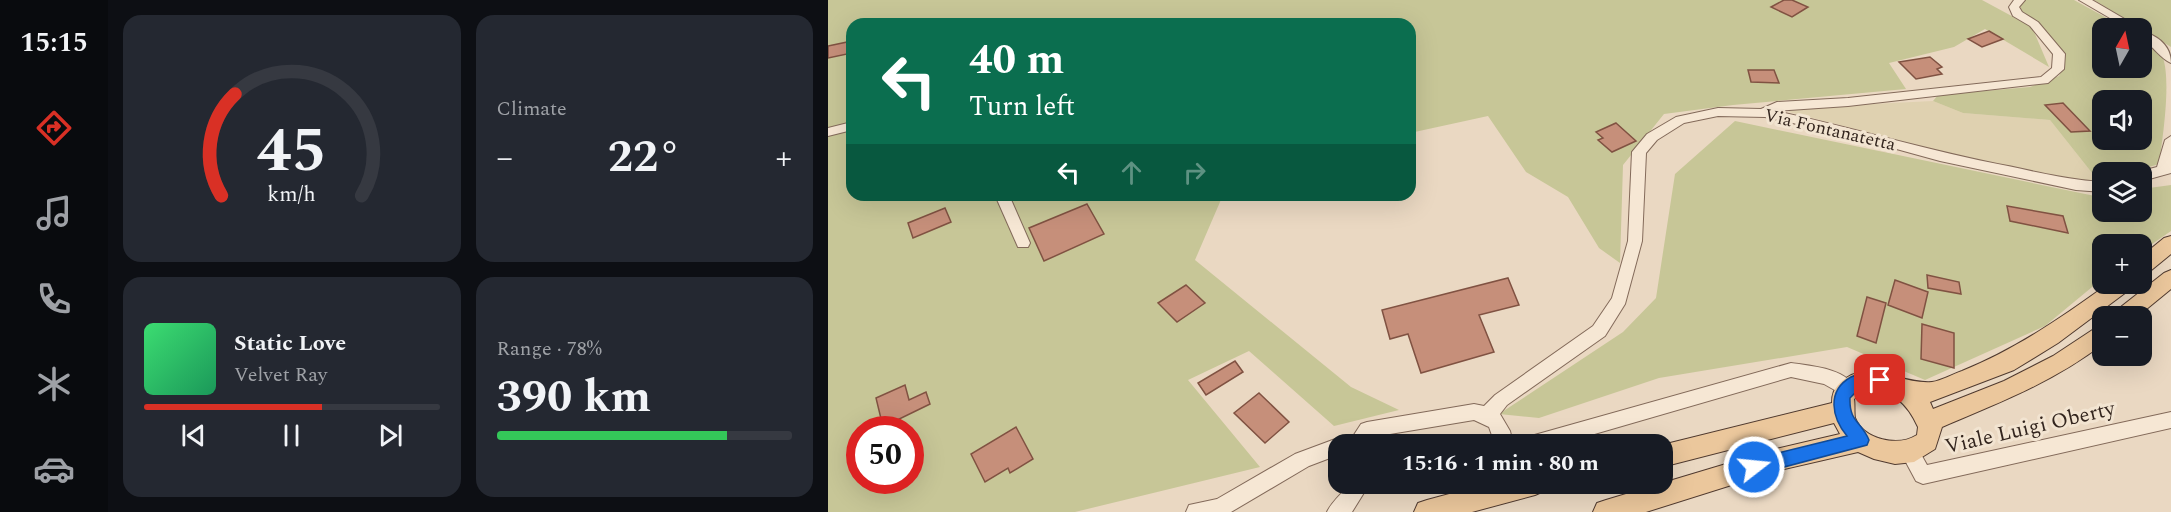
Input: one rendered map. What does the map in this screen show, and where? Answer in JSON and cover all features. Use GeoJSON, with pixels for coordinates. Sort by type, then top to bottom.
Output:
{"type":"FeatureCollection","features":[{"type":"Feature","properties":{"kind":"main road"},"geometry":{"type":"LineString","coordinates":[[2152,258],[2171,243]]}},
{"type":"Feature","properties":{"kind":"main road"},"geometry":{"type":"LineString","coordinates":[[2136,306],[2171,278]]}},
{"type":"Feature","properties":{"kind":"main road"},"geometry":{"type":"LineString","coordinates":[[1906,391],[1920,405],[1929,421],[1927,441],[1920,449],[1910,453],[1885,453],[1861,440],[1845,421],[1844,400],[1855,382],[1880,380],[1906,391],[1934,392],[2006,363],[2050,337],[2108,294]]}},
{"type":"Feature","properties":{"kind":"main road"},"geometry":{"type":"LineString","coordinates":[[1929,421],[2012,388],[2061,363],[2092,340]]}},
{"type":"Feature","properties":{"kind":"main road"},"geometry":{"type":"LineString","coordinates":[[1673,454],[1710,446],[1844,400]]}},
{"type":"Feature","properties":{"kind":"main road"},"geometry":{"type":"LineString","coordinates":[[1606,512],[1776,460],[1861,440]]}},
{"type":"Feature","properties":{"kind":"main road"},"geometry":{"type":"LineString","coordinates":[[1427,512],[1494,494]]}},
{"type":"Feature","properties":{"kind":"street"},"geometry":{"type":"LineString","coordinates":[[1765,113],[1777,106],[1848,102],[2013,86],[2044,80],[2058,69],[2059,54],[2034,24],[2017,14],[2014,7],[2020,0]]}},
{"type":"Feature","properties":{"kind":"street"},"geometry":{"type":"LineString","coordinates":[[2084,0],[2116,18]]}},
{"type":"Feature","properties":{"kind":"street"},"geometry":{"type":"LineString","coordinates":[[2152,40],[2171,60]]}},
{"type":"Feature","properties":{"kind":"street","name":"Via Fontanatetta"},"geometry":{"type":"LineString","coordinates":[[1488,414],[1501,400],[1599,331],[1619,300],[1635,242],[1639,152],[1652,137],[1680,120],[1718,111],[1765,113],[1843,130],[1940,157],[2076,185],[2092,186]]}},
{"type":"Feature","properties":{"kind":"street"},"geometry":{"type":"LineString","coordinates":[[828,132],[846,128]]}},
{"type":"Feature","properties":{"kind":"street"},"geometry":{"type":"LineString","coordinates":[[2152,173],[2167,168],[2171,140]]}},
{"type":"Feature","properties":{"kind":"street"},"geometry":{"type":"LineString","coordinates":[[1005,201],[1023,243]]}},
{"type":"Feature","properties":{"kind":"street"},"geometry":{"type":"LineString","coordinates":[[1566,434],[1791,370],[1828,377],[1844,400]]}},
{"type":"Feature","properties":{"kind":"street"},"geometry":{"type":"LineString","coordinates":[[1362,434],[1367,430],[1474,412],[1488,414],[1497,421],[1501,434]]}},
{"type":"Feature","properties":{"kind":"street","name":"Viale Luigi Oberty"},"geometry":{"type":"LineString","coordinates":[[1910,453],[1923,475],[2171,420]]}},
{"type":"Feature","properties":{"kind":"street"},"geometry":{"type":"LineString","coordinates":[[1196,512],[1220,508],[1302,460],[1328,450]]}},
{"type":"Feature","properties":{"kind":"street"},"geometry":{"type":"LineString","coordinates":[[1337,512],[1349,502],[1354,494]]}},
{"type":"Feature","properties":{"kind":"shaded area"},"geometry":{"type":"Polygon","coordinates":[[[828,0],[1982,0],[2032,27],[2049,67],[1985,29],[1954,47],[1889,63],[1906,89],[1733,105],[1664,114],[1623,165],[1620,263],[1599,248],[1568,197],[1526,172],[1488,116],[1416,132],[1416,18],[846,18],[846,201],[1220,201],[1195,260],[1351,387],[1399,410],[1334,426],[1249,351],[1188,380],[1260,467],[1075,512],[828,512],[828,0]]]}},
{"type":"Feature","properties":{"kind":"shaded area"},"geometry":{"type":"Polygon","coordinates":[[[2025,0],[2074,0],[2107,18],[2092,18],[2092,78],[2152,78],[2152,47],[2161,55],[2165,68],[2166,95],[2159,164],[2152,166],[2152,162],[2092,162],[2092,173],[2050,120],[1963,113],[1933,101],[1938,95],[2030,87],[2059,76],[2065,63],[2056,45],[2021,11],[2020,5],[2025,0]]]}},
{"type":"Feature","properties":{"kind":"shaded area"},"geometry":{"type":"Polygon","coordinates":[[[2094,0],[2171,0],[2171,47],[2152,35],[2152,18],[2123,18],[2094,0]]]}},
{"type":"Feature","properties":{"kind":"shaded area"},"geometry":{"type":"Polygon","coordinates":[[[1933,101],[1963,113],[2050,120],[2092,173],[2092,183],[2075,182],[2010,169],[1789,112],[1792,108],[1933,101]]]}},
{"type":"Feature","properties":{"kind":"shaded area"},"geometry":{"type":"Polygon","coordinates":[[[1735,121],[2092,195],[2092,222],[2152,222],[2152,188],[2171,185],[2171,231],[2152,244],[2152,234],[2092,234],[2092,287],[2045,326],[1925,380],[1847,347],[1659,378],[1539,418],[1499,414],[1623,332],[1656,298],[1675,174],[1735,121]]]}},
{"type":"Feature","properties":{"kind":"building"},"geometry":{"type":"Polygon","coordinates":[[[1784,0],[1792,0],[1808,7],[1792,17],[1771,7],[1784,0]]]}},
{"type":"Feature","properties":{"kind":"building"},"geometry":{"type":"Polygon","coordinates":[[[1989,31],[2003,39],[1982,47],[1968,39],[1989,31]]]}},
{"type":"Feature","properties":{"kind":"building"},"geometry":{"type":"Polygon","coordinates":[[[846,42],[846,54],[828,58],[828,46],[846,42]]]}},
{"type":"Feature","properties":{"kind":"building"},"geometry":{"type":"Polygon","coordinates":[[[1930,57],[1942,67],[1937,69],[1942,74],[1916,79],[1899,62],[1930,57]]]}},
{"type":"Feature","properties":{"kind":"building"},"geometry":{"type":"Polygon","coordinates":[[[1748,70],[1774,70],[1779,83],[1751,82],[1748,70]]]}},
{"type":"Feature","properties":{"kind":"building"},"geometry":{"type":"Polygon","coordinates":[[[2063,103],[2090,131],[2071,132],[2045,105],[2063,103]]]}},
{"type":"Feature","properties":{"kind":"building"},"geometry":{"type":"Polygon","coordinates":[[[1616,123],[1636,141],[1612,152],[1598,140],[1603,138],[1596,132],[1616,123]]]}},
{"type":"Feature","properties":{"kind":"building"},"geometry":{"type":"Polygon","coordinates":[[[1087,204],[1104,234],[1044,261],[1029,228],[1087,204]]]}},
{"type":"Feature","properties":{"kind":"building"},"geometry":{"type":"Polygon","coordinates":[[[2007,206],[2063,216],[2068,233],[2010,221],[2007,206]]]}},
{"type":"Feature","properties":{"kind":"building"},"geometry":{"type":"Polygon","coordinates":[[[945,208],[951,222],[913,238],[908,223],[945,208]]]}},
{"type":"Feature","properties":{"kind":"building"},"geometry":{"type":"Polygon","coordinates":[[[1927,275],[1959,282],[1961,294],[1928,288],[1927,275]]]}},
{"type":"Feature","properties":{"kind":"building"},"geometry":{"type":"Polygon","coordinates":[[[1508,278],[1519,305],[1479,315],[1494,352],[1421,373],[1408,334],[1390,339],[1382,310],[1508,278]]]}},
{"type":"Feature","properties":{"kind":"building"},"geometry":{"type":"Polygon","coordinates":[[[1895,280],[1928,292],[1922,318],[1888,305],[1895,280]]]}},
{"type":"Feature","properties":{"kind":"building"},"geometry":{"type":"Polygon","coordinates":[[[1186,285],[1205,303],[1177,322],[1158,303],[1186,285]]]}},
{"type":"Feature","properties":{"kind":"building"},"geometry":{"type":"Polygon","coordinates":[[[1867,297],[1886,303],[1876,343],[1857,336],[1867,297]]]}},
{"type":"Feature","properties":{"kind":"building"},"geometry":{"type":"Polygon","coordinates":[[[1922,324],[1954,333],[1954,368],[1921,359],[1922,324]]]}},
{"type":"Feature","properties":{"kind":"building"},"geometry":{"type":"Polygon","coordinates":[[[1235,361],[1243,372],[1206,395],[1198,383],[1235,361]]]}},
{"type":"Feature","properties":{"kind":"building"},"geometry":{"type":"Polygon","coordinates":[[[905,385],[909,400],[926,392],[930,404],[905,416],[880,416],[876,398],[905,385]]]}},
{"type":"Feature","properties":{"kind":"building"},"geometry":{"type":"Polygon","coordinates":[[[1259,393],[1289,422],[1265,443],[1234,413],[1259,393]]]}},
{"type":"Feature","properties":{"kind":"building"},"geometry":{"type":"Polygon","coordinates":[[[1016,427],[1033,459],[1010,473],[1008,468],[985,482],[971,454],[1016,427]]]}},
{"type":"Feature","properties":{"kind":"route"},"geometry":{"type":"LineString","coordinates":[[1754,467],[1861,440],[1845,421],[1841,403],[1843,395],[1847,388],[1855,382],[1880,380]]}}]}
